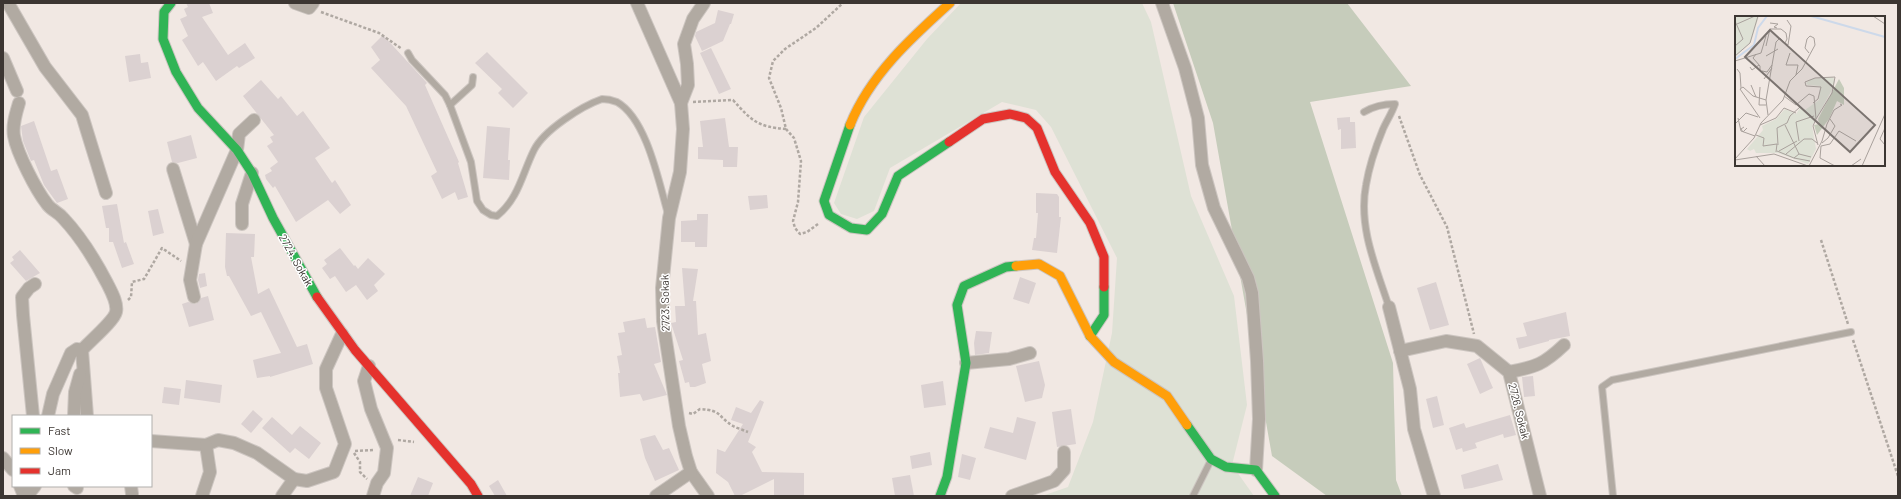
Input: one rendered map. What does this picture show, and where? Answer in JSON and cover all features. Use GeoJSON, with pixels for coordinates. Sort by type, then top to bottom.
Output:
{"type":"FeatureCollection","features":[{"type":"Feature","properties":{"kind":"street"},"geometry":{"type":"LineString","coordinates":[[8,3],[45,67],[82,115],[106,193]]}},
{"type":"Feature","properties":{"kind":"street","name":"2724. Sokak"},"geometry":{"type":"LineString","coordinates":[[172,3],[164,12],[163,39],[176,72],[198,108],[237,150],[252,173],[272,218],[312,290],[342,334],[471,484],[478,496]]}},
{"type":"Feature","properties":{"kind":"street"},"geometry":{"type":"LineString","coordinates":[[295,3],[311,6]]}},
{"type":"Feature","properties":{"kind":"street","name":"2723. Sokak"},"geometry":{"type":"LineString","coordinates":[[637,3],[681,103],[683,129],[680,172],[669,218],[662,288],[663,321],[677,409],[691,472],[708,496]]}},
{"type":"Feature","properties":{"kind":"street","name":"2723. Sokak"},"geometry":{"type":"LineString","coordinates":[[681,103],[688,85],[684,44],[693,19],[704,3]]}},
{"type":"Feature","properties":{"kind":"street"},"geometry":{"type":"LineString","coordinates":[[950,3],[880,73],[855,112],[824,201],[829,215],[851,228],[867,230],[882,214],[898,176],[983,119],[1010,114],[1026,118],[1037,128],[1055,172],[1090,223],[1104,257],[1104,315],[1090,336]]}},
{"type":"Feature","properties":{"kind":"street"},"geometry":{"type":"LineString","coordinates":[[1162,3],[1185,68],[1198,118],[1202,165],[1214,208],[1248,278],[1252,293],[1257,361],[1259,419],[1256,470],[1275,496]]}},
{"type":"Feature","properties":{"kind":"street"},"geometry":{"type":"LineString","coordinates":[[4,66],[18,97],[14,123],[14,135],[21,156],[46,204],[53,212],[62,216],[95,260],[113,294],[116,311],[111,321],[82,350],[77,350],[71,354],[53,394],[48,415]]}},
{"type":"Feature","properties":{"kind":"street"},"geometry":{"type":"LineString","coordinates":[[194,297],[190,280],[196,244],[237,150],[239,134],[254,120]]}},
{"type":"Feature","properties":{"kind":"street"},"geometry":{"type":"LineString","coordinates":[[173,169],[196,244]]}},
{"type":"Feature","properties":{"kind":"street"},"geometry":{"type":"LineString","coordinates":[[242,224],[242,204],[252,173]]}},
{"type":"Feature","properties":{"kind":"street"},"geometry":{"type":"LineString","coordinates":[[940,496],[947,477],[966,363],[957,305],[964,286],[1006,267],[1039,264],[1060,276],[1090,336],[1114,362],[1167,396],[1212,459],[1226,467],[1256,470]]}},
{"type":"Feature","properties":{"kind":"street"},"geometry":{"type":"LineString","coordinates":[[33,415],[22,297],[29,288],[35,284]]}},
{"type":"Feature","properties":{"kind":"street"},"geometry":{"type":"LineString","coordinates":[[1389,307],[1410,388],[1414,429],[1434,496]]}},
{"type":"Feature","properties":{"kind":"street"},"geometry":{"type":"LineString","coordinates":[[152,441],[206,445],[218,440],[234,443],[257,453],[294,479],[307,481],[334,472],[345,444],[326,388],[326,369],[342,334]]}},
{"type":"Feature","properties":{"kind":"street","name":"2726. Sokak"},"geometry":{"type":"LineString","coordinates":[[1400,351],[1446,341],[1477,346],[1509,372],[1540,496]]}},
{"type":"Feature","properties":{"kind":"street"},"geometry":{"type":"LineString","coordinates":[[1509,372],[1535,367],[1553,355],[1564,345]]}},
{"type":"Feature","properties":{"kind":"street"},"geometry":{"type":"LineString","coordinates":[[82,350],[87,415]]}},
{"type":"Feature","properties":{"kind":"street"},"geometry":{"type":"LineString","coordinates":[[966,363],[1009,359],[1030,353]]}},
{"type":"Feature","properties":{"kind":"street"},"geometry":{"type":"LineString","coordinates":[[74,415],[75,392],[82,364]]}},
{"type":"Feature","properties":{"kind":"street"},"geometry":{"type":"LineString","coordinates":[[369,366],[364,381],[371,409],[387,448],[384,473],[377,483],[374,496]]}},
{"type":"Feature","properties":{"kind":"street"},"geometry":{"type":"LineString","coordinates":[[202,496],[210,472],[206,445]]}},
{"type":"Feature","properties":{"kind":"street"},"geometry":{"type":"LineString","coordinates":[[1012,496],[1054,481],[1064,470],[1064,452]]}},
{"type":"Feature","properties":{"kind":"street"},"geometry":{"type":"LineString","coordinates":[[3,458],[12,469]]}},
{"type":"Feature","properties":{"kind":"street"},"geometry":{"type":"LineString","coordinates":[[656,496],[691,472]]}},
{"type":"Feature","properties":{"kind":"street"},"geometry":{"type":"LineString","coordinates":[[282,496],[294,479]]}},
{"type":"Feature","properties":{"kind":"street"},"geometry":{"type":"LineString","coordinates":[[27,496],[34,487]]}},
{"type":"Feature","properties":{"kind":"lane"},"geometry":{"type":"LineString","coordinates":[[408,53],[412,60],[445,96],[450,105],[471,162],[477,201],[483,210],[491,215],[497,216],[507,208],[514,198],[535,148],[545,137],[567,119],[593,102],[602,98],[617,102],[633,117],[641,131],[652,160],[669,218]]}},
{"type":"Feature","properties":{"kind":"lane"},"geometry":{"type":"LineString","coordinates":[[450,105],[472,85],[473,77]]}},
{"type":"Feature","properties":{"kind":"lane"},"geometry":{"type":"LineString","coordinates":[[1364,112],[1372,107],[1383,104],[1395,104],[1383,129],[1366,185],[1363,219],[1371,251],[1389,307]]}},
{"type":"Feature","properties":{"kind":"lane"},"geometry":{"type":"LineString","coordinates":[[1613,496],[1602,388],[1612,380],[1851,332]]}},
{"type":"Feature","properties":{"kind":"lane"},"geometry":{"type":"LineString","coordinates":[[1193,496],[1212,459]]}},
{"type":"Feature","properties":{"kind":"path"},"geometry":{"type":"LineString","coordinates":[[829,215],[807,232],[800,234],[795,228],[794,221],[798,202],[801,161],[794,138],[786,129],[781,108],[769,78],[773,61],[785,49],[816,28],[843,3]]}},
{"type":"Feature","properties":{"kind":"path"},"geometry":{"type":"LineString","coordinates":[[311,6],[379,33],[408,53]]}},
{"type":"Feature","properties":{"kind":"path"},"geometry":{"type":"LineString","coordinates":[[681,103],[733,100],[752,120],[773,128],[786,129]]}},
{"type":"Feature","properties":{"kind":"path"},"geometry":{"type":"LineString","coordinates":[[1395,104],[1420,175],[1447,227],[1477,346]]}},
{"type":"Feature","properties":{"kind":"path"},"geometry":{"type":"LineString","coordinates":[[1821,240],[1898,476]]}},
{"type":"Feature","properties":{"kind":"path"},"geometry":{"type":"LineString","coordinates":[[116,311],[131,297],[132,282],[144,280],[162,248],[177,260],[192,265]]}},
{"type":"Feature","properties":{"kind":"path"},"geometry":{"type":"LineString","coordinates":[[677,409],[693,414],[700,409],[711,409],[722,415],[731,425],[748,432]]}},
{"type":"Feature","properties":{"kind":"path"},"geometry":{"type":"LineString","coordinates":[[377,483],[364,478],[360,472],[360,462],[352,451],[387,448],[394,440],[412,441],[418,444]]}},
{"type":"Feature","properties":{"kind":"shaded area"},"geometry":{"type":"Polygon","coordinates":[[[961,3],[1142,3],[1151,22],[1191,196],[1234,296],[1247,405],[1232,465],[1254,496],[1042,496],[1068,487],[1093,422],[1112,333],[1117,258],[1051,127],[1036,110],[1002,102],[890,168],[874,211],[857,219],[841,214],[834,203],[864,117],[927,39],[961,3]]]}},
{"type":"Feature","properties":{"kind":"green space"},"geometry":{"type":"Polygon","coordinates":[[[1173,3],[1347,3],[1411,86],[1310,102],[1393,363],[1396,480],[1402,496],[1327,496],[1272,456],[1213,123],[1173,3]]]}},
{"type":"Feature","properties":{"kind":"building"},"geometry":{"type":"Polygon","coordinates":[[[186,3],[209,3],[213,13],[202,17],[228,55],[245,43],[255,58],[239,68],[237,66],[216,81],[203,62],[198,66],[182,40],[188,36],[180,19],[187,16],[184,9],[188,7],[186,3]]]}},
{"type":"Feature","properties":{"kind":"building"},"geometry":{"type":"Polygon","coordinates":[[[718,10],[734,14],[731,24],[723,41],[702,51],[695,36],[696,32],[715,23],[718,10]]]}},
{"type":"Feature","properties":{"kind":"building"},"geometry":{"type":"Polygon","coordinates":[[[383,35],[427,83],[425,85],[459,162],[458,163],[468,197],[458,200],[455,192],[442,199],[431,176],[437,172],[406,106],[371,68],[380,60],[371,47],[383,35]]]}},
{"type":"Feature","properties":{"kind":"building"},"geometry":{"type":"Polygon","coordinates":[[[711,48],[731,89],[719,94],[700,53],[711,48]]]}},
{"type":"Feature","properties":{"kind":"building"},"geometry":{"type":"Polygon","coordinates":[[[487,52],[528,93],[513,108],[498,93],[502,89],[475,63],[487,52]]]}},
{"type":"Feature","properties":{"kind":"building"},"geometry":{"type":"Polygon","coordinates":[[[140,54],[141,63],[148,62],[151,78],[129,82],[125,56],[140,54]]]}},
{"type":"Feature","properties":{"kind":"building"},"geometry":{"type":"Polygon","coordinates":[[[261,80],[278,99],[281,96],[297,116],[303,111],[330,148],[315,158],[332,183],[335,180],[351,205],[340,214],[328,200],[296,222],[275,186],[273,188],[266,179],[265,175],[272,171],[270,168],[278,162],[267,146],[273,142],[270,137],[274,135],[243,96],[261,80]]]}},
{"type":"Feature","properties":{"kind":"building"},"geometry":{"type":"Polygon","coordinates":[[[1350,117],[1350,122],[1355,122],[1356,148],[1341,149],[1341,129],[1338,130],[1337,118],[1350,117]]]}},
{"type":"Feature","properties":{"kind":"building"},"geometry":{"type":"Polygon","coordinates":[[[725,118],[729,147],[738,147],[737,167],[723,167],[723,160],[698,159],[698,147],[703,147],[700,121],[725,118]]]}},
{"type":"Feature","properties":{"kind":"building"},"geometry":{"type":"Polygon","coordinates":[[[34,121],[51,171],[57,169],[68,199],[57,203],[44,185],[34,160],[31,161],[23,141],[21,126],[34,121]]]}},
{"type":"Feature","properties":{"kind":"building"},"geometry":{"type":"Polygon","coordinates":[[[487,126],[510,128],[508,160],[510,160],[509,180],[483,178],[487,126]]]}},
{"type":"Feature","properties":{"kind":"building"},"geometry":{"type":"Polygon","coordinates":[[[191,135],[197,158],[178,163],[172,162],[167,142],[191,135]]]}},
{"type":"Feature","properties":{"kind":"building"},"geometry":{"type":"Polygon","coordinates":[[[1036,193],[1057,194],[1059,197],[1059,217],[1061,217],[1057,253],[1032,250],[1034,238],[1036,238],[1038,213],[1036,213],[1036,193]]]}},
{"type":"Feature","properties":{"kind":"building"},"geometry":{"type":"Polygon","coordinates":[[[767,195],[768,208],[750,210],[748,196],[767,195]]]}},
{"type":"Feature","properties":{"kind":"building"},"geometry":{"type":"Polygon","coordinates":[[[117,204],[124,243],[126,242],[134,264],[122,268],[113,242],[109,242],[109,228],[106,228],[102,206],[117,204]]]}},
{"type":"Feature","properties":{"kind":"building"},"geometry":{"type":"Polygon","coordinates":[[[158,209],[164,233],[153,236],[148,211],[158,209]]]}},
{"type":"Feature","properties":{"kind":"building"},"geometry":{"type":"Polygon","coordinates":[[[697,214],[708,214],[707,247],[695,247],[695,242],[681,242],[681,221],[697,220],[697,214]]]}},
{"type":"Feature","properties":{"kind":"building"},"geometry":{"type":"Polygon","coordinates":[[[226,233],[255,234],[254,257],[251,257],[258,294],[269,288],[297,347],[307,344],[313,364],[270,377],[257,378],[253,360],[281,353],[261,312],[251,316],[229,276],[227,276],[225,267],[226,233]]]}},
{"type":"Feature","properties":{"kind":"building"},"geometry":{"type":"Polygon","coordinates":[[[340,248],[358,269],[368,258],[385,274],[374,285],[378,291],[367,300],[356,285],[346,292],[335,276],[330,279],[322,268],[327,264],[324,260],[340,248]]]}},
{"type":"Feature","properties":{"kind":"building"},"geometry":{"type":"Polygon","coordinates":[[[20,250],[40,273],[26,281],[10,263],[14,260],[12,257],[20,250]]]}},
{"type":"Feature","properties":{"kind":"building"},"geometry":{"type":"Polygon","coordinates":[[[682,268],[698,269],[693,301],[696,301],[698,335],[706,333],[711,361],[702,364],[706,383],[695,387],[690,387],[689,382],[685,383],[679,361],[683,360],[671,323],[676,322],[675,306],[685,306],[682,268]]]}},
{"type":"Feature","properties":{"kind":"building"},"geometry":{"type":"Polygon","coordinates":[[[205,273],[207,286],[200,288],[198,280],[199,274],[205,273]]]}},
{"type":"Feature","properties":{"kind":"building"},"geometry":{"type":"Polygon","coordinates":[[[1020,277],[1036,283],[1029,304],[1013,299],[1020,277]]]}},
{"type":"Feature","properties":{"kind":"building"},"geometry":{"type":"Polygon","coordinates":[[[1436,282],[1449,325],[1430,330],[1417,288],[1436,282]]]}},
{"type":"Feature","properties":{"kind":"building"},"geometry":{"type":"Polygon","coordinates":[[[208,296],[214,320],[189,327],[182,304],[188,302],[196,304],[201,298],[208,296]]]}},
{"type":"Feature","properties":{"kind":"building"},"geometry":{"type":"Polygon","coordinates":[[[1566,312],[1570,336],[1549,340],[1519,349],[1516,338],[1527,336],[1523,323],[1566,312]]]}},
{"type":"Feature","properties":{"kind":"building"},"geometry":{"type":"Polygon","coordinates":[[[645,318],[647,328],[655,327],[661,362],[654,364],[667,395],[643,401],[640,394],[620,397],[618,373],[620,373],[617,356],[622,355],[618,333],[625,332],[623,322],[645,318]]]}},
{"type":"Feature","properties":{"kind":"building"},"geometry":{"type":"Polygon","coordinates":[[[976,331],[992,332],[989,353],[975,355],[974,343],[976,331]]]}},
{"type":"Feature","properties":{"kind":"building"},"geometry":{"type":"Polygon","coordinates":[[[1480,358],[1493,388],[1480,394],[1467,364],[1480,358]]]}},
{"type":"Feature","properties":{"kind":"building"},"geometry":{"type":"Polygon","coordinates":[[[1039,361],[1045,385],[1042,398],[1025,402],[1016,366],[1039,361]]]}},
{"type":"Feature","properties":{"kind":"building"},"geometry":{"type":"Polygon","coordinates":[[[1533,376],[1535,396],[1524,397],[1522,377],[1533,376]]]}},
{"type":"Feature","properties":{"kind":"building"},"geometry":{"type":"Polygon","coordinates":[[[186,380],[222,385],[220,403],[184,398],[186,380]]]}},
{"type":"Feature","properties":{"kind":"building"},"geometry":{"type":"Polygon","coordinates":[[[943,381],[946,405],[924,408],[921,385],[943,381]]]}},
{"type":"Feature","properties":{"kind":"building"},"geometry":{"type":"Polygon","coordinates":[[[164,387],[181,389],[179,405],[162,403],[164,387]]]}},
{"type":"Feature","properties":{"kind":"building"},"geometry":{"type":"Polygon","coordinates":[[[1437,396],[1444,425],[1433,428],[1426,399],[1437,396]]]}},
{"type":"Feature","properties":{"kind":"building"},"geometry":{"type":"Polygon","coordinates":[[[760,400],[764,402],[748,442],[756,447],[752,452],[762,472],[804,473],[804,495],[774,495],[774,479],[740,496],[735,496],[728,482],[716,473],[717,449],[725,452],[743,424],[731,420],[736,407],[751,413],[760,400]]]}},
{"type":"Feature","properties":{"kind":"building"},"geometry":{"type":"Polygon","coordinates":[[[1071,409],[1076,444],[1057,447],[1052,412],[1071,409]]]}},
{"type":"Feature","properties":{"kind":"building"},"geometry":{"type":"Polygon","coordinates":[[[253,410],[263,419],[251,433],[241,424],[253,410]]]}},
{"type":"Feature","properties":{"kind":"building"},"geometry":{"type":"Polygon","coordinates":[[[1510,415],[1516,435],[1504,438],[1503,434],[1475,443],[1477,448],[1463,452],[1462,448],[1456,450],[1449,428],[1464,423],[1466,428],[1510,415]]]}},
{"type":"Feature","properties":{"kind":"building"},"geometry":{"type":"Polygon","coordinates":[[[272,417],[292,435],[300,426],[321,443],[309,459],[295,448],[290,453],[262,428],[272,417]]]}},
{"type":"Feature","properties":{"kind":"building"},"geometry":{"type":"Polygon","coordinates":[[[1017,417],[1036,422],[1026,460],[984,448],[990,427],[1013,433],[1017,417]]]}},
{"type":"Feature","properties":{"kind":"building"},"geometry":{"type":"Polygon","coordinates":[[[655,435],[663,450],[669,448],[679,470],[655,481],[645,458],[640,439],[655,435]]]}},
{"type":"Feature","properties":{"kind":"building"},"geometry":{"type":"Polygon","coordinates":[[[930,452],[932,465],[912,469],[910,456],[930,452]]]}},
{"type":"Feature","properties":{"kind":"building"},"geometry":{"type":"Polygon","coordinates":[[[962,454],[976,458],[970,480],[958,477],[962,454]]]}},
{"type":"Feature","properties":{"kind":"building"},"geometry":{"type":"Polygon","coordinates":[[[1498,464],[1503,480],[1464,489],[1461,475],[1498,464]]]}},
{"type":"Feature","properties":{"kind":"building"},"geometry":{"type":"Polygon","coordinates":[[[910,475],[914,496],[895,496],[892,478],[910,475]]]}},
{"type":"Feature","properties":{"kind":"building"},"geometry":{"type":"Polygon","coordinates":[[[418,477],[433,483],[428,496],[410,496],[418,477]]]}},
{"type":"Feature","properties":{"kind":"building"},"geometry":{"type":"Polygon","coordinates":[[[498,480],[507,496],[495,496],[489,486],[498,480]]]}},
{"type":"Feature","properties":{"kind":"traffic: fast"},"geometry":{"type":"LineString","coordinates":[[171,3],[164,12],[163,39],[176,72],[198,108],[237,150],[252,173],[273,218],[317,297]]}},
{"type":"Feature","properties":{"kind":"traffic: fast"},"geometry":{"type":"LineString","coordinates":[[850,125],[824,201],[829,215],[851,228],[867,230],[882,214],[898,176],[949,142]]}},
{"type":"Feature","properties":{"kind":"traffic: fast"},"geometry":{"type":"LineString","coordinates":[[940,496],[947,477],[966,363],[957,305],[964,286],[1006,267],[1016,266]]}},
{"type":"Feature","properties":{"kind":"traffic: fast"},"geometry":{"type":"LineString","coordinates":[[1090,336],[1104,315],[1104,287]]}},
{"type":"Feature","properties":{"kind":"traffic: fast"},"geometry":{"type":"LineString","coordinates":[[1187,425],[1211,459],[1226,467],[1256,470],[1275,496]]}},
{"type":"Feature","properties":{"kind":"traffic: slow"},"geometry":{"type":"LineString","coordinates":[[850,125],[858,107],[880,74],[893,58],[950,3]]}},
{"type":"Feature","properties":{"kind":"traffic: slow"},"geometry":{"type":"LineString","coordinates":[[1016,266],[1039,264],[1060,276],[1090,336],[1114,362],[1167,396],[1187,425]]}},
{"type":"Feature","properties":{"kind":"traffic: jam"},"geometry":{"type":"LineString","coordinates":[[949,142],[983,119],[1010,114],[1026,118],[1037,128],[1055,172],[1090,223],[1104,257],[1104,287]]}},
{"type":"Feature","properties":{"kind":"traffic: jam"},"geometry":{"type":"LineString","coordinates":[[317,297],[355,350],[471,484],[478,496]]}}]}
